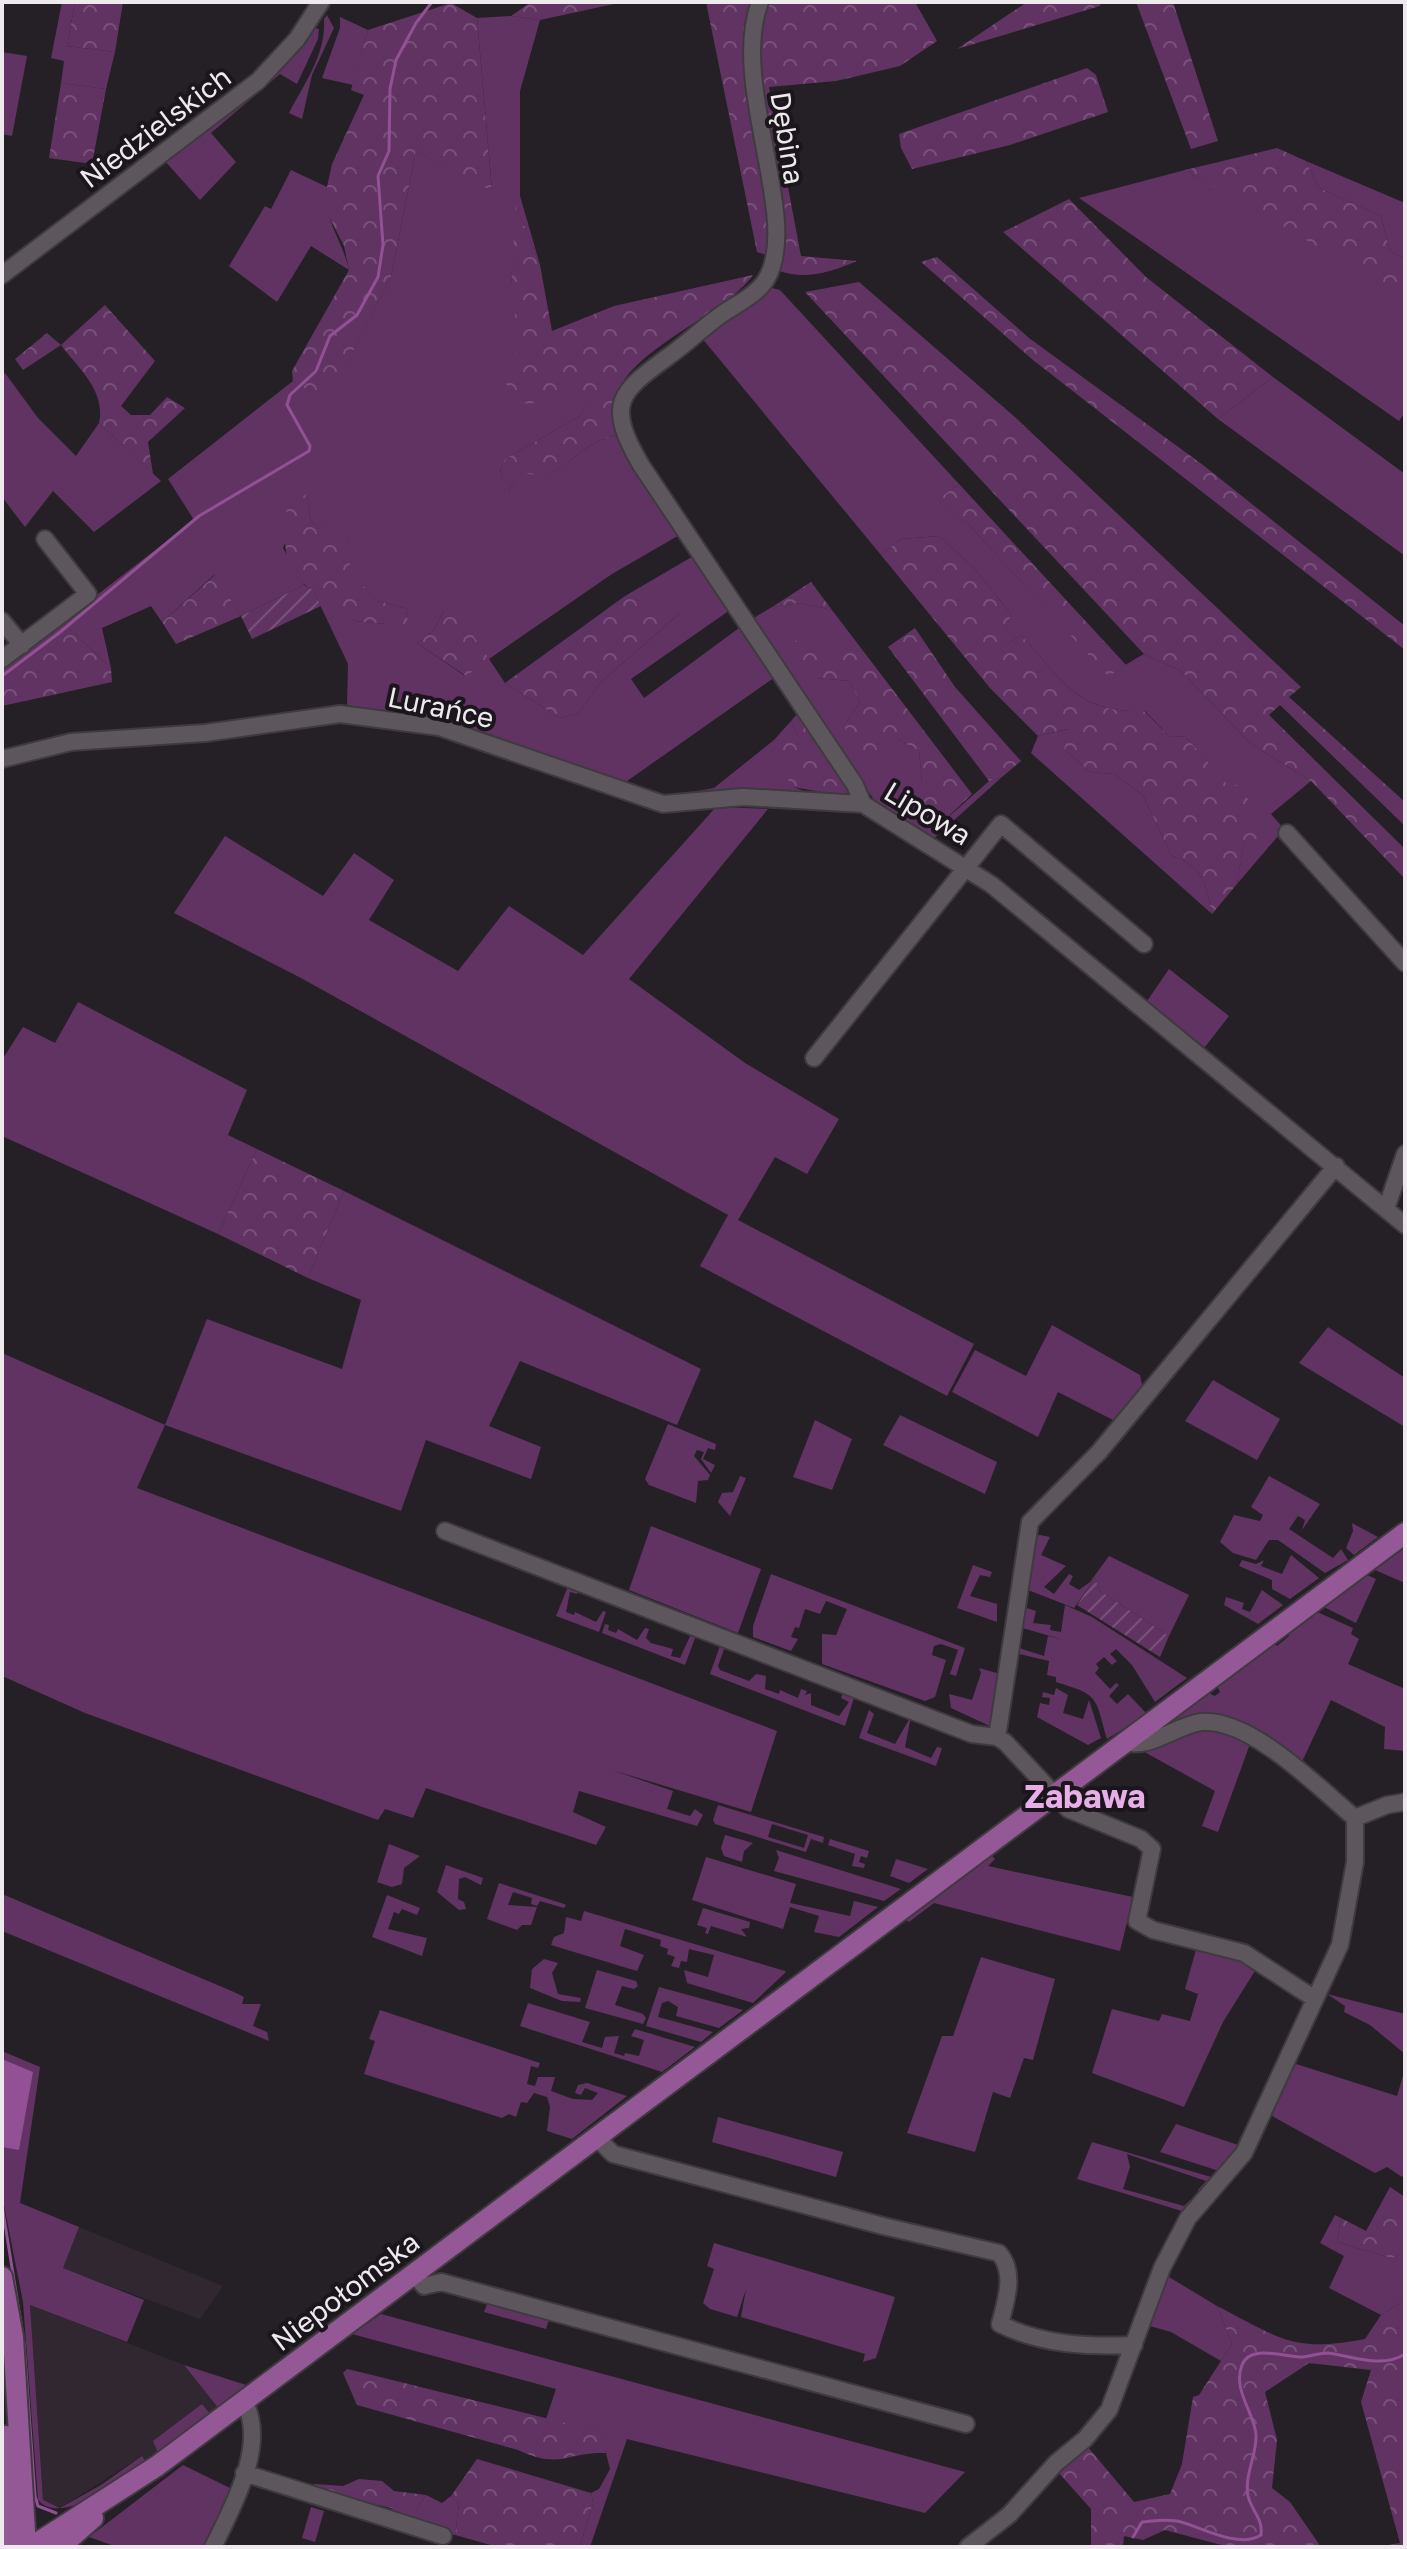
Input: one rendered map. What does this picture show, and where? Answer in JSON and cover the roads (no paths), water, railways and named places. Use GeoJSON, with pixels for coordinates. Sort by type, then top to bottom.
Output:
{"type":"FeatureCollection","features":[{"type":"Feature","properties":{"kind":"main road","name":"Niepołomska"},"geometry":{"type":"LineString","coordinates":[[60,2547],[125,2489],[1405,1533]]}},
{"type":"Feature","properties":{"kind":"main road"},"geometry":{"type":"LineString","coordinates":[[2,2277],[13,2337],[28,2547]]}},
{"type":"Feature","properties":{"kind":"main road"},"geometry":{"type":"LineString","coordinates":[[2,2344],[11,2547]]}},
{"type":"Feature","properties":{"kind":"main road","name":"Niepołomska"},"geometry":{"type":"LineString","coordinates":[[28,2547],[125,2489]]}},
{"type":"Feature","properties":{"kind":"main road"},"geometry":{"type":"LineString","coordinates":[[23,2498],[39,2520],[57,2524],[72,2520]]}},
{"type":"Feature","properties":{"kind":"street","name":"Niedzielskich"},"geometry":{"type":"LineString","coordinates":[[2,275],[258,81],[297,39],[321,2]]}},
{"type":"Feature","properties":{"kind":"street","name":"Dębina"},"geometry":{"type":"LineString","coordinates":[[760,2],[752,43],[752,82],[776,233],[774,260],[766,281]]}},
{"type":"Feature","properties":{"kind":"street","name":"Lipowa"},"geometry":{"type":"LineString","coordinates":[[766,281],[635,380],[622,401],[621,422],[641,465],[855,785],[863,804],[967,867],[1405,1225]]}},
{"type":"Feature","properties":{"kind":"street"},"geometry":{"type":"LineString","coordinates":[[2,659],[88,594],[45,539]]}},
{"type":"Feature","properties":{"kind":"street"},"geometry":{"type":"LineString","coordinates":[[2,621],[22,645]]}},
{"type":"Feature","properties":{"kind":"street","name":"Lurańce"},"geometry":{"type":"LineString","coordinates":[[2,759],[71,742],[205,733],[340,714],[439,727],[663,804],[743,797],[863,804]]}},
{"type":"Feature","properties":{"kind":"street"},"geometry":{"type":"LineString","coordinates":[[814,1058],[1001,824],[1144,944]]}},
{"type":"Feature","properties":{"kind":"street"},"geometry":{"type":"LineString","coordinates":[[1287,833],[1405,963]]}},
{"type":"Feature","properties":{"kind":"street"},"geometry":{"type":"LineString","coordinates":[[1386,1209],[1405,1154]]}},
{"type":"Feature","properties":{"kind":"street"},"geometry":{"type":"LineString","coordinates":[[997,1737],[1030,1522],[1119,1428],[1336,1166]]}},
{"type":"Feature","properties":{"kind":"street"},"geometry":{"type":"LineString","coordinates":[[445,1531],[972,1734],[997,1737],[1068,1809],[1141,1839],[1152,1849],[1137,1921],[1153,1930],[1244,1953],[1315,1999]]}},
{"type":"Feature","properties":{"kind":"street"},"geometry":{"type":"LineString","coordinates":[[1125,1742],[1134,1745],[1182,1727],[1215,1723],[1248,1736],[1291,1764],[1355,1818]]}},
{"type":"Feature","properties":{"kind":"street"},"geometry":{"type":"LineString","coordinates":[[1355,1818],[1387,1805],[1405,1802]]}},
{"type":"Feature","properties":{"kind":"street"},"geometry":{"type":"LineString","coordinates":[[968,2547],[1009,2515],[1056,2463],[1085,2439],[1109,2410],[1162,2268],[1177,2237],[1188,2218],[1244,2153],[1340,1945],[1352,1895],[1355,1818]]}},
{"type":"Feature","properties":{"kind":"street"},"geometry":{"type":"LineString","coordinates":[[597,2138],[613,2154],[883,2226],[999,2253],[1007,2262],[1010,2274],[1000,2324],[1021,2334],[1061,2343],[1134,2345]]}},
{"type":"Feature","properties":{"kind":"street"},"geometry":{"type":"LineString","coordinates":[[414,2274],[424,2286],[441,2282],[966,2424]]}},
{"type":"Feature","properties":{"kind":"street"},"geometry":{"type":"LineString","coordinates":[[213,2547],[244,2473],[253,2434],[252,2417],[244,2401]]}},
{"type":"Feature","properties":{"kind":"street"},"geometry":{"type":"LineString","coordinates":[[244,2473],[443,2536]]}},
{"type":"Feature","properties":{"kind":"waterway"},"geometry":{"type":"LineString","coordinates":[[2,676],[59,633],[199,516],[309,451],[310,446],[287,405],[290,395],[316,371],[330,336],[357,315],[378,277],[383,245],[378,176],[389,151],[390,89],[396,60],[416,23],[432,2]]}},
{"type":"Feature","properties":{"kind":"waterway"},"geometry":{"type":"LineString","coordinates":[[2,2205],[24,2343],[35,2496],[38,2506],[56,2513]]}},
{"type":"Feature","properties":{"kind":"waterway"},"geometry":{"type":"LineString","coordinates":[[1133,2537],[1142,2522],[1167,2520],[1232,2539],[1252,2539],[1261,2535],[1247,2488],[1256,2435],[1240,2384],[1246,2358],[1261,2353],[1303,2357],[1328,2353],[1387,2361],[1405,2354]]}},
{"type":"Feature","properties":{"kind":"district","name":"Zabawa"},"geometry":{"type":"Point","coordinates":[1085,1796]}}]}
